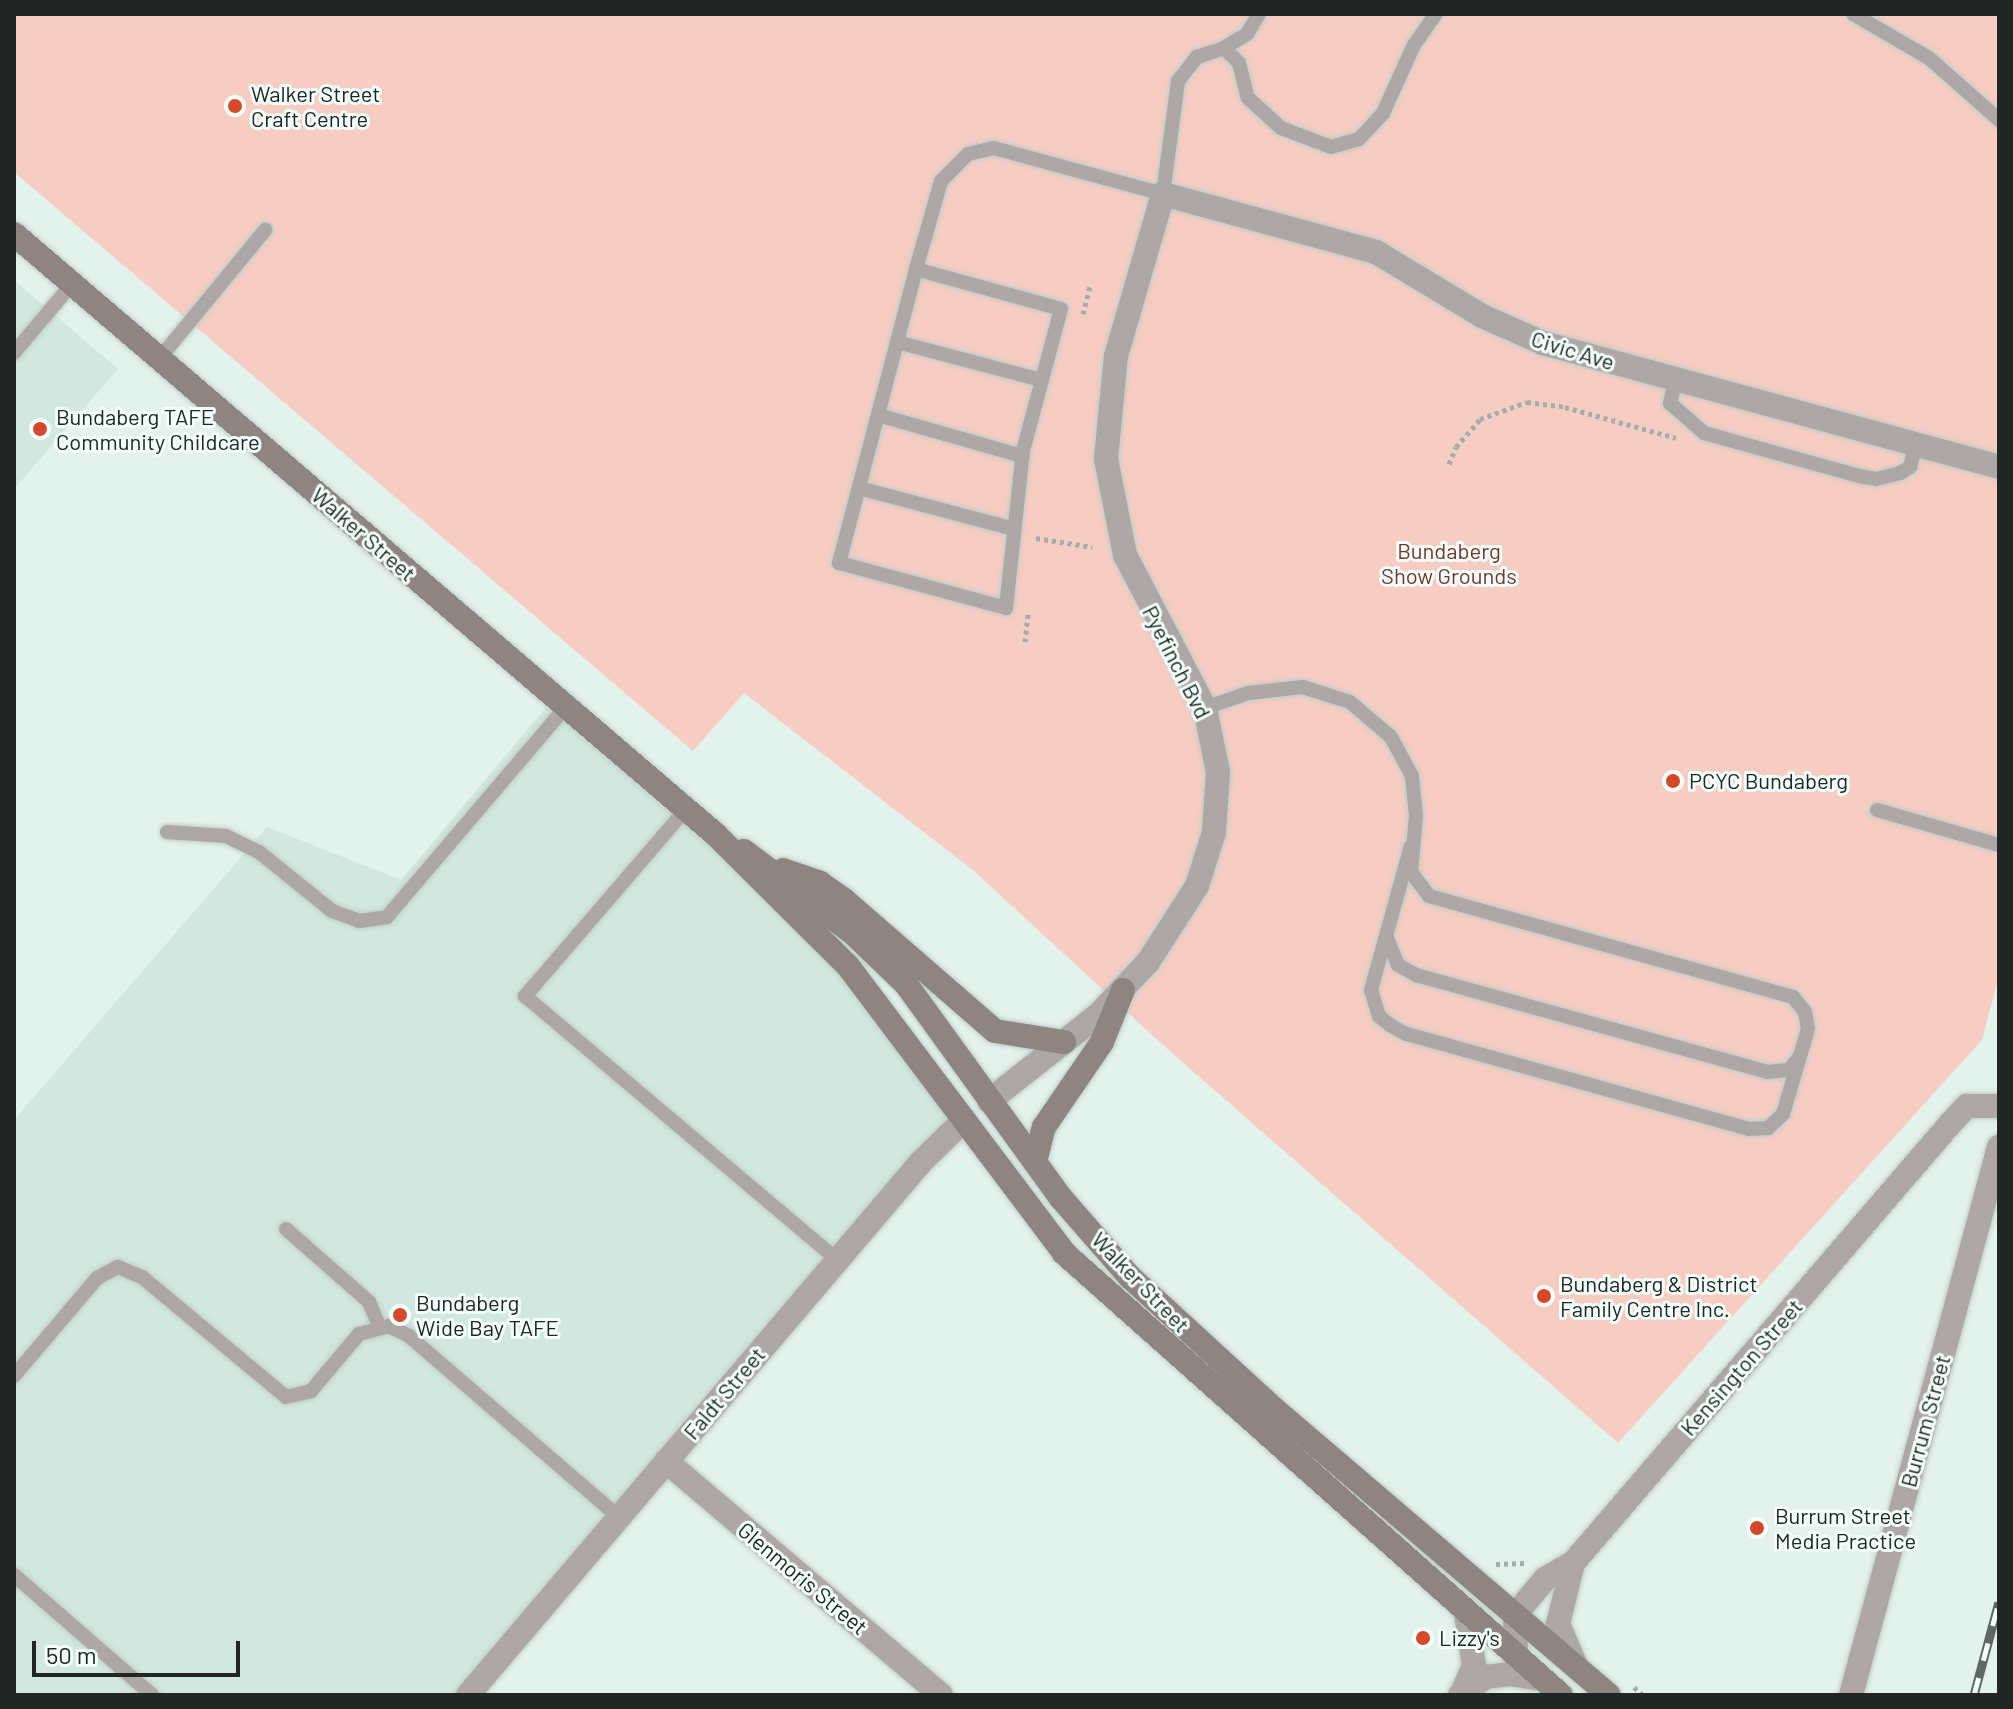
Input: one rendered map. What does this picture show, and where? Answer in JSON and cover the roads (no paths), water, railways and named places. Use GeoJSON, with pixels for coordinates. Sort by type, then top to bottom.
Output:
{"type":"FeatureCollection","features":[{"type":"Feature","properties":{"kind":"main road","name":"Walker Street"},"geometry":{"type":"LineString","coordinates":[[14,234],[715,834],[848,966],[961,1123],[1064,1253],[1561,1695]]}},
{"type":"Feature","properties":{"kind":"main road","name":"Walker Street"},"geometry":{"type":"LineString","coordinates":[[715,834],[766,865],[853,933],[906,984],[1035,1162],[1141,1287],[1609,1695]]}},
{"type":"Feature","properties":{"kind":"main road"},"geometry":{"type":"LineString","coordinates":[[766,865],[820,883],[843,899],[995,1031],[1064,1042]]}},
{"type":"Feature","properties":{"kind":"main road"},"geometry":{"type":"LineString","coordinates":[[1035,1162],[1044,1127],[1102,1042],[1123,990]]}},
{"type":"Feature","properties":{"kind":"main road","name":"Faldt Street"},"geometry":{"type":"LineString","coordinates":[[961,1123],[989,1101]]}},
{"type":"Feature","properties":{"kind":"street","name":"Civic Ave"},"geometry":{"type":"LineString","coordinates":[[1163,194],[1376,252],[1510,330],[1676,379],[1999,467]]}},
{"type":"Feature","properties":{"kind":"street","name":"Pyefinch Bvd"},"geometry":{"type":"LineString","coordinates":[[989,1101],[1064,1042],[1123,990],[1183,912],[1205,865],[1214,832],[1218,772],[1205,708],[1125,555],[1106,459],[1116,356],[1163,194]]}},
{"type":"Feature","properties":{"kind":"street","name":"Kensington Street"},"geometry":{"type":"LineString","coordinates":[[1515,1615],[1545,1579],[1573,1563],[1967,1106],[1999,1106]]}},
{"type":"Feature","properties":{"kind":"street","name":"Faldt Street"},"geometry":{"type":"LineString","coordinates":[[468,1695],[921,1162],[961,1123]]}},
{"type":"Feature","properties":{"kind":"street","name":"Burrum Street"},"geometry":{"type":"LineString","coordinates":[[1851,1695],[1999,1147]]}},
{"type":"Feature","properties":{"kind":"street","name":"Glenmoris Street"},"geometry":{"type":"LineString","coordinates":[[666,1461],[941,1695]]}},
{"type":"Feature","properties":{"kind":"street"},"geometry":{"type":"LineString","coordinates":[[1573,1563],[1558,1624],[1577,1668]]}},
{"type":"Feature","properties":{"kind":"street"},"geometry":{"type":"LineString","coordinates":[[1461,1694],[1474,1659],[1466,1613]]}},
{"type":"Feature","properties":{"kind":"street"},"geometry":{"type":"LineString","coordinates":[[1515,1615],[1516,1656]]}},
{"type":"Feature","properties":{"kind":"street"},"geometry":{"type":"LineString","coordinates":[[1461,1694],[1486,1677],[1509,1674],[1541,1679]]}},
{"type":"Feature","properties":{"kind":"lane"},"geometry":{"type":"LineString","coordinates":[[916,269],[1061,309],[1022,456],[1006,608],[839,563],[916,269],[941,181],[957,161],[981,150],[1006,149],[1163,194],[1178,81],[1197,57],[1224,48],[1247,34],[1259,14]]}},
{"type":"Feature","properties":{"kind":"lane"},"geometry":{"type":"LineString","coordinates":[[1224,48],[1235,57],[1248,98],[1259,112],[1307,141],[1346,145],[1383,113],[1414,45],[1436,14]]}},
{"type":"Feature","properties":{"kind":"lane"},"geometry":{"type":"LineString","coordinates":[[1853,14],[1929,58],[1999,120]]}},
{"type":"Feature","properties":{"kind":"lane"},"geometry":{"type":"LineString","coordinates":[[160,358],[265,230]]}},
{"type":"Feature","properties":{"kind":"lane"},"geometry":{"type":"LineString","coordinates":[[14,353],[72,284]]}},
{"type":"Feature","properties":{"kind":"lane"},"geometry":{"type":"LineString","coordinates":[[897,342],[1041,380]]}},
{"type":"Feature","properties":{"kind":"lane"},"geometry":{"type":"LineString","coordinates":[[1676,379],[1670,403],[1704,433],[1844,472],[1888,478],[1910,467],[1916,445]]}},
{"type":"Feature","properties":{"kind":"lane"},"geometry":{"type":"LineString","coordinates":[[878,415],[1022,456]]}},
{"type":"Feature","properties":{"kind":"lane"},"geometry":{"type":"LineString","coordinates":[[859,488],[1014,529]]}},
{"type":"Feature","properties":{"kind":"lane"},"geometry":{"type":"LineString","coordinates":[[1205,708],[1248,693],[1303,687],[1326,690],[1371,716],[1391,737],[1412,776],[1416,816],[1372,1000],[1379,1016],[1406,1034],[1759,1130],[1777,1122],[1788,1107],[1807,1021],[1793,997],[1439,901],[1414,881],[1411,846]]}},
{"type":"Feature","properties":{"kind":"lane"},"geometry":{"type":"LineString","coordinates":[[167,832],[226,836],[259,852],[332,911],[359,921],[387,917],[566,707]]}},
{"type":"Feature","properties":{"kind":"lane"},"geometry":{"type":"LineString","coordinates":[[686,809],[525,996],[837,1260]]}},
{"type":"Feature","properties":{"kind":"lane"},"geometry":{"type":"LineString","coordinates":[[1877,810],[1999,845]]}},
{"type":"Feature","properties":{"kind":"lane"},"geometry":{"type":"LineString","coordinates":[[1388,927],[1392,956],[1416,975],[1767,1072],[1789,1070],[1802,1052]]}},
{"type":"Feature","properties":{"kind":"lane"},"geometry":{"type":"LineString","coordinates":[[286,1229],[369,1302],[379,1325]]}},
{"type":"Feature","properties":{"kind":"lane"},"geometry":{"type":"LineString","coordinates":[[14,1376],[97,1278],[118,1267],[142,1277],[286,1397],[311,1391],[359,1334],[379,1325],[409,1336],[620,1518]]}},
{"type":"Feature","properties":{"kind":"lane"},"geometry":{"type":"LineString","coordinates":[[14,1575],[152,1695]]}},
{"type":"Feature","properties":{"kind":"railway"},"geometry":{"type":"LineString","coordinates":[[1974,1695],[1999,1602]]}},
{"type":"Feature","properties":{"kind":"place","name":"Walker Street Craft Centre"},"geometry":{"type":"Point","coordinates":[235,106]}},
{"type":"Feature","properties":{"kind":"place","name":"Bundaberg TAFE Community Childcare"},"geometry":{"type":"Point","coordinates":[40,429]}},
{"type":"Feature","properties":{"kind":"place","name":"PCYC Bundaberg"},"geometry":{"type":"Point","coordinates":[1673,781]}},
{"type":"Feature","properties":{"kind":"place","name":"Bundaberg & District Family Centre Inc."},"geometry":{"type":"Point","coordinates":[1544,1296]}},
{"type":"Feature","properties":{"kind":"place","name":"Bundaberg Wide Bay TAFE"},"geometry":{"type":"Point","coordinates":[400,1315]}},
{"type":"Feature","properties":{"kind":"place","name":"Burrum Street Media Practice"},"geometry":{"type":"Point","coordinates":[1757,1528]}},
{"type":"Feature","properties":{"kind":"place","name":"Lizzy's"},"geometry":{"type":"Point","coordinates":[1423,1638]}},
{"type":"Feature","properties":{"kind":"park label","name":"Bundaberg Show Grounds"},"geometry":{"type":"Point","coordinates":[1449,562]}}]}
